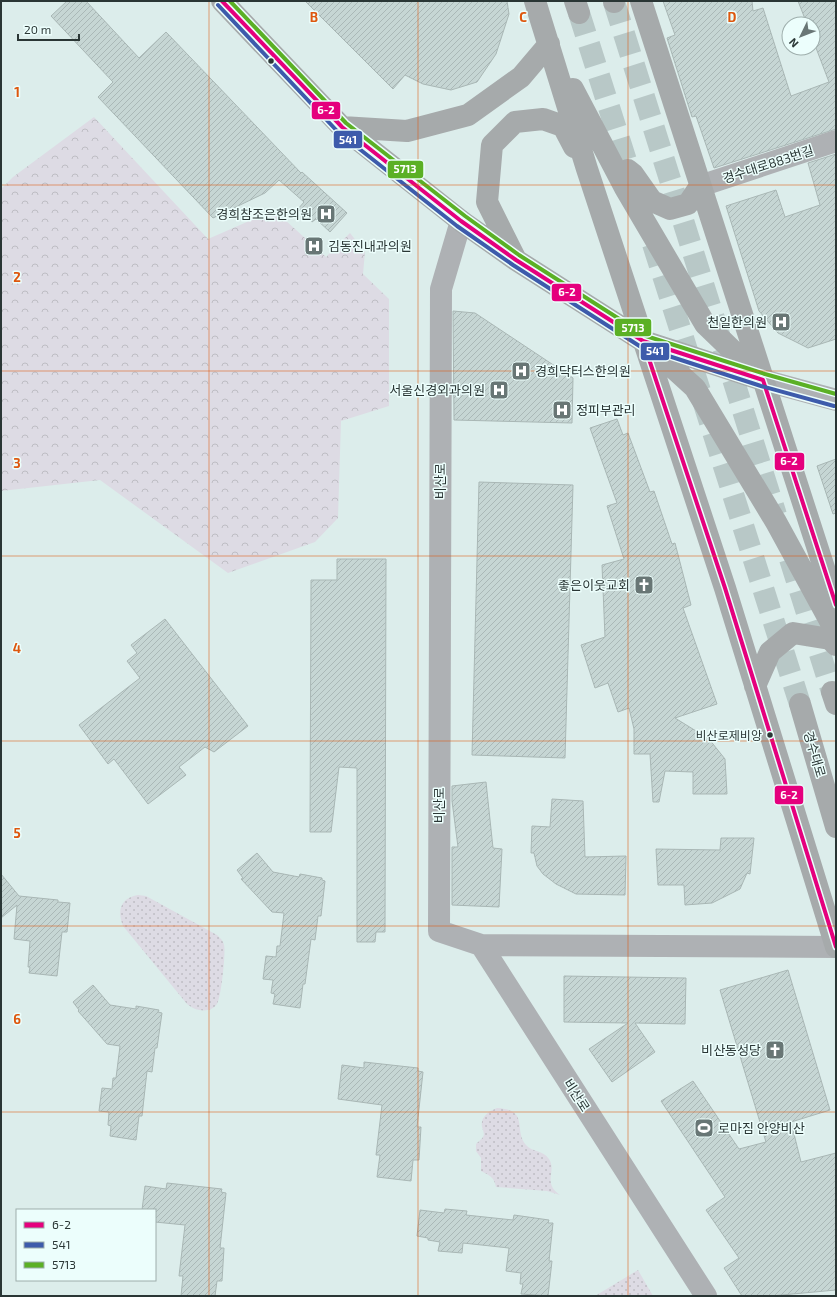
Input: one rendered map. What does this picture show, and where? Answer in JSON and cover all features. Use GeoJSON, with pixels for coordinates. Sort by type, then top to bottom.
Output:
{"type":"FeatureCollection","features":[{"type":"Feature","properties":{"kind":"main road"},"geometry":{"type":"LineString","coordinates":[[535,1],[587,168],[725,588],[836,947]]}},
{"type":"Feature","properties":{"kind":"main road"},"geometry":{"type":"LineString","coordinates":[[641,1],[836,604]]}},
{"type":"Feature","properties":{"kind":"main road"},"geometry":{"type":"LineString","coordinates":[[224,2],[342,126],[461,221],[516,260],[643,341],[695,388],[776,522],[836,632]]}},
{"type":"Feature","properties":{"kind":"main road"},"geometry":{"type":"LineString","coordinates":[[342,126],[407,131],[468,115],[521,77],[549,44]]}},
{"type":"Feature","properties":{"kind":"main road"},"geometry":{"type":"LineString","coordinates":[[549,44],[625,188],[705,324],[764,380]]}},
{"type":"Feature","properties":{"kind":"main road"},"geometry":{"type":"LineString","coordinates":[[516,260],[487,202],[492,146],[515,122],[543,119],[563,126],[587,168]]}},
{"type":"Feature","properties":{"kind":"main road"},"geometry":{"type":"LineString","coordinates":[[605,151],[633,174],[652,201],[670,209],[688,204],[700,186]]}},
{"type":"Feature","properties":{"kind":"main road"},"geometry":{"type":"LineString","coordinates":[[643,341],[764,380]]}},
{"type":"Feature","properties":{"kind":"main road"},"geometry":{"type":"LineString","coordinates":[[755,686],[770,652],[793,633],[830,639],[836,645]]}},
{"type":"Feature","properties":{"kind":"main road","name":"경수대로"},"geometry":{"type":"LineString","coordinates":[[800,704],[836,827]]}},
{"type":"Feature","properties":{"kind":"street","name":"경수대로883번길"},"geometry":{"type":"LineString","coordinates":[[700,186],[836,141]]}},
{"type":"Feature","properties":{"kind":"street","name":"비산로"},"geometry":{"type":"LineString","coordinates":[[461,221],[441,289],[440,931],[481,945],[706,1296]]}},
{"type":"Feature","properties":{"kind":"street"},"geometry":{"type":"LineString","coordinates":[[764,380],[836,400]]}},
{"type":"Feature","properties":{"kind":"street"},"geometry":{"type":"LineString","coordinates":[[481,945],[836,947]]}},
{"type":"Feature","properties":{"kind":"green space"},"geometry":{"type":"Polygon","coordinates":[[[94,117],[208,239],[274,210],[326,257],[350,233],[365,252],[363,274],[389,299],[389,406],[341,421],[338,518],[315,542],[228,573],[100,480],[1,491],[1,189],[13,177],[94,117]]]}},
{"type":"Feature","properties":{"kind":"green space"},"geometry":{"type":"Polygon","coordinates":[[[138,895],[146,896],[217,935],[222,940],[224,945],[223,975],[219,1000],[214,1007],[207,1010],[198,1010],[187,1004],[123,926],[120,910],[127,899],[138,895]]]}},
{"type":"Feature","properties":{"kind":"green space"},"geometry":{"type":"Polygon","coordinates":[[[497,1108],[514,1113],[519,1122],[522,1139],[526,1145],[531,1149],[547,1156],[552,1168],[552,1186],[560,1195],[547,1191],[496,1187],[489,1175],[481,1171],[481,1158],[476,1151],[476,1144],[484,1136],[482,1120],[488,1113],[497,1108]]]}},
{"type":"Feature","properties":{"kind":"green space"},"geometry":{"type":"Polygon","coordinates":[[[638,1270],[653,1296],[595,1296],[638,1270]]]}},
{"type":"Feature","properties":{"kind":"building"},"geometry":{"type":"Polygon","coordinates":[[[67,1],[86,1],[139,58],[166,32],[301,173],[302,172],[347,213],[330,232],[316,219],[312,222],[298,209],[304,202],[279,180],[265,193],[213,218],[98,97],[113,82],[51,16],[67,1]]]}},
{"type":"Feature","properties":{"kind":"building"},"geometry":{"type":"Polygon","coordinates":[[[305,1],[507,1],[509,14],[496,54],[477,82],[451,90],[423,84],[405,75],[393,89],[305,1]]]}},
{"type":"Feature","properties":{"kind":"building"},"geometry":{"type":"Polygon","coordinates":[[[663,1],[752,1],[753,11],[763,8],[791,96],[829,82],[819,56],[821,56],[821,16],[804,16],[798,1],[836,1],[836,129],[714,168],[696,116],[692,117],[667,38],[675,35],[663,1]]]}},
{"type":"Feature","properties":{"kind":"building"},"geometry":{"type":"Polygon","coordinates":[[[836,154],[836,339],[808,348],[778,333],[759,311],[726,206],[776,190],[785,217],[820,205],[808,163],[836,154]]]}},
{"type":"Feature","properties":{"kind":"building"},"geometry":{"type":"Polygon","coordinates":[[[453,311],[475,313],[573,378],[572,423],[454,420],[453,311]]]}},
{"type":"Feature","properties":{"kind":"building"},"geometry":{"type":"Polygon","coordinates":[[[617,419],[623,435],[628,433],[650,492],[654,491],[672,544],[675,543],[691,605],[683,608],[717,704],[675,718],[709,739],[725,759],[727,794],[693,794],[693,772],[665,771],[659,802],[653,802],[650,754],[634,754],[634,729],[629,708],[618,712],[608,683],[595,688],[581,645],[605,637],[602,565],[624,559],[607,506],[617,503],[590,428],[617,419]]]}},
{"type":"Feature","properties":{"kind":"building"},"geometry":{"type":"Polygon","coordinates":[[[836,459],[836,513],[833,514],[817,466],[836,459]]]}},
{"type":"Feature","properties":{"kind":"building"},"geometry":{"type":"Polygon","coordinates":[[[479,482],[573,485],[565,758],[472,755],[479,482]]]}},
{"type":"Feature","properties":{"kind":"building"},"geometry":{"type":"Polygon","coordinates":[[[337,559],[386,559],[385,932],[376,932],[375,942],[357,942],[357,768],[339,767],[331,832],[310,832],[311,580],[337,580],[337,559]]]}},
{"type":"Feature","properties":{"kind":"building"},"geometry":{"type":"Polygon","coordinates":[[[165,619],[248,726],[214,752],[205,747],[179,767],[186,775],[148,804],[114,759],[108,764],[79,725],[140,678],[127,661],[137,653],[131,645],[165,619]]]}},
{"type":"Feature","properties":{"kind":"building"},"geometry":{"type":"Polygon","coordinates":[[[486,782],[493,848],[502,849],[499,907],[452,905],[452,847],[458,847],[452,801],[452,786],[486,782]]]}},
{"type":"Feature","properties":{"kind":"building"},"geometry":{"type":"Polygon","coordinates":[[[552,799],[583,801],[585,857],[626,856],[625,895],[576,894],[556,884],[543,874],[537,866],[534,853],[531,853],[532,826],[550,827],[552,799]]]}},
{"type":"Feature","properties":{"kind":"building"},"geometry":{"type":"Polygon","coordinates":[[[721,838],[754,838],[750,874],[747,873],[740,889],[712,903],[685,905],[684,885],[658,885],[656,849],[720,850],[721,838]]]}},
{"type":"Feature","properties":{"kind":"building"},"geometry":{"type":"Polygon","coordinates":[[[257,853],[273,872],[299,877],[300,874],[322,878],[322,880],[325,881],[321,916],[318,916],[315,940],[311,939],[300,1008],[273,1004],[275,994],[271,993],[273,980],[263,979],[266,956],[276,957],[277,946],[280,946],[284,913],[272,912],[241,879],[243,878],[237,870],[257,853]]]}},
{"type":"Feature","properties":{"kind":"building"},"geometry":{"type":"Polygon","coordinates":[[[1,874],[19,896],[58,900],[58,902],[70,903],[67,932],[62,932],[57,976],[29,973],[30,941],[14,939],[17,905],[1,918],[1,874]]]}},
{"type":"Feature","properties":{"kind":"building"},"geometry":{"type":"Polygon","coordinates":[[[788,970],[830,1110],[791,1122],[801,1162],[836,1153],[836,1290],[771,1296],[742,1296],[724,1268],[739,1258],[706,1210],[725,1197],[661,1101],[693,1081],[739,1149],[766,1142],[720,990],[788,970]]]}},
{"type":"Feature","properties":{"kind":"building"},"geometry":{"type":"Polygon","coordinates":[[[564,976],[686,978],[685,1024],[635,1023],[655,1052],[612,1082],[589,1049],[628,1023],[564,1022],[564,976]]]}},
{"type":"Feature","properties":{"kind":"building"},"geometry":{"type":"Polygon","coordinates":[[[93,985],[110,1005],[136,1009],[136,1006],[159,1010],[158,1012],[162,1013],[152,1072],[147,1071],[142,1116],[139,1116],[136,1140],[110,1136],[111,1126],[108,1125],[109,1112],[99,1111],[102,1088],[112,1089],[113,1078],[116,1078],[120,1046],[107,1044],[78,1011],[79,1010],[73,1002],[93,985]]]}},
{"type":"Feature","properties":{"kind":"building"},"geometry":{"type":"Polygon","coordinates":[[[364,1062],[418,1068],[418,1071],[423,1072],[417,1127],[421,1127],[419,1160],[413,1160],[411,1181],[377,1177],[380,1155],[376,1155],[382,1105],[338,1099],[342,1065],[364,1068],[364,1062]]]}},
{"type":"Feature","properties":{"kind":"building"},"geometry":{"type":"Polygon","coordinates":[[[167,1183],[222,1189],[221,1192],[226,1193],[220,1248],[224,1248],[222,1281],[217,1281],[215,1296],[181,1296],[183,1276],[179,1276],[185,1225],[156,1222],[156,1209],[142,1209],[145,1186],[166,1189],[167,1183]]]}},
{"type":"Feature","properties":{"kind":"building"},"geometry":{"type":"Polygon","coordinates":[[[445,1209],[467,1211],[466,1215],[513,1220],[514,1215],[549,1220],[548,1223],[553,1223],[549,1261],[552,1261],[548,1296],[521,1294],[523,1284],[520,1284],[521,1273],[506,1271],[509,1248],[463,1243],[462,1253],[438,1251],[440,1242],[417,1236],[420,1210],[444,1213],[445,1209]]]}},
{"type":"Feature","properties":{"kind":"tunnel"},"geometry":{"type":"LineString","coordinates":[[614,2],[776,515]]}},
{"type":"Feature","properties":{"kind":"tunnel"},"geometry":{"type":"LineString","coordinates":[[579,13],[635,189]]}},
{"type":"Feature","properties":{"kind":"tunnel"},"geometry":{"type":"LineString","coordinates":[[653,244],[800,704]]}},
{"type":"Feature","properties":{"kind":"tunnel"},"geometry":{"type":"LineString","coordinates":[[790,559],[832,692]]}},
{"type":"Feature","properties":{"kind":"transit line","name":"6-2"},"geometry":{"type":"LineString","coordinates":[[222,1],[342,127],[461,221],[516,260],[643,341],[763,380],[836,605]]}},
{"type":"Feature","properties":{"kind":"transit line","name":"5713"},"geometry":{"type":"LineString","coordinates":[[230,1],[346,123],[465,216],[519,255],[646,336],[765,374],[836,394]]}},
{"type":"Feature","properties":{"kind":"transit line","name":"541"},"geometry":{"type":"LineString","coordinates":[[218,5],[338,132],[457,226],[513,265],[641,347],[761,386],[834,406]]}},
{"type":"Feature","properties":{"kind":"transit line","name":"6-2"},"geometry":{"type":"LineString","coordinates":[[643,341],[725,588],[836,947]]}},
{"type":"Feature","properties":{"kind":"place","name":"경희참조은한의원"},"geometry":{"type":"Point","coordinates":[326,214]}},
{"type":"Feature","properties":{"kind":"place","name":"김동진내과의원"},"geometry":{"type":"Point","coordinates":[314,246]}},
{"type":"Feature","properties":{"kind":"place","name":"천일한의원"},"geometry":{"type":"Point","coordinates":[781,322]}},
{"type":"Feature","properties":{"kind":"place","name":"경희닥터스한의원"},"geometry":{"type":"Point","coordinates":[521,371]}},
{"type":"Feature","properties":{"kind":"place","name":"서울신경외과의원"},"geometry":{"type":"Point","coordinates":[499,390]}},
{"type":"Feature","properties":{"kind":"place","name":"정피부관리"},"geometry":{"type":"Point","coordinates":[562,410]}},
{"type":"Feature","properties":{"kind":"place","name":"좋은이웃교회"},"geometry":{"type":"Point","coordinates":[644,585]}},
{"type":"Feature","properties":{"kind":"place","name":"비산로제비앙"},"geometry":{"type":"Point","coordinates":[770,735]}},
{"type":"Feature","properties":{"kind":"place","name":"비산동성당"},"geometry":{"type":"Point","coordinates":[775,1050]}},
{"type":"Feature","properties":{"kind":"place","name":"로마짐 안양비산"},"geometry":{"type":"Point","coordinates":[704,1128]}}]}
